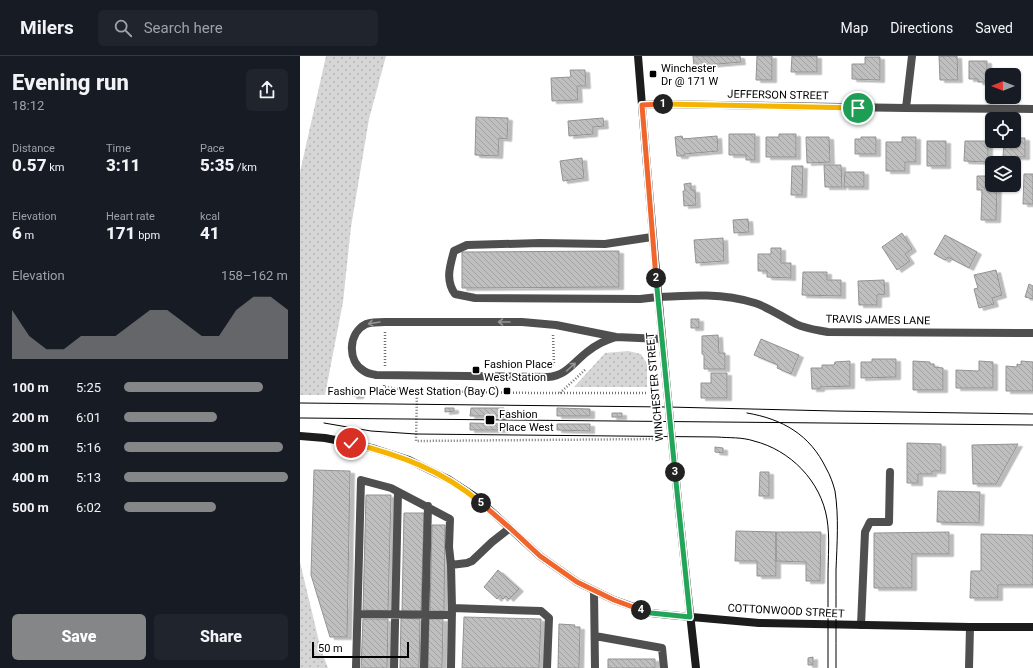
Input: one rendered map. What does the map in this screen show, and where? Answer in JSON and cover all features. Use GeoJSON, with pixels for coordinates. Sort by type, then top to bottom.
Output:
{"type":"FeatureCollection","features":[{"type":"Feature","properties":{"kind":"street","name":"WINCHESTER STREET"},"geometry":{"type":"LineString","coordinates":[[638,56],[652,236],[678,507],[696,668]]}},
{"type":"Feature","properties":{"kind":"street"},"geometry":{"type":"LineString","coordinates":[[906,108],[912,56]]}},
{"type":"Feature","properties":{"kind":"street","name":"JEFFERSON STREET"},"geometry":{"type":"LineString","coordinates":[[642,105],[1033,109]]}},
{"type":"Feature","properties":{"kind":"street","name":"TRAVIS JAMES LANE"},"geometry":{"type":"LineString","coordinates":[[652,236],[605,244],[540,243],[467,245],[454,251],[449,271],[450,287],[455,294],[475,298],[640,299],[708,295],[732,297],[756,303],[780,314],[797,325],[828,332],[1033,333]]}},
{"type":"Feature","properties":{"kind":"street"},"geometry":{"type":"LineString","coordinates":[[616,337],[600,343],[586,352],[564,372],[555,377],[376,375],[369,374],[360,368],[356,364],[352,354],[352,342],[358,331],[367,324],[373,322],[522,322],[556,325],[616,337],[662,339]]}},
{"type":"Feature","properties":{"kind":"street","name":"COTTONWOOD STREET"},"geometry":{"type":"LineString","coordinates":[[300,436],[326,438],[375,449],[409,460],[448,479],[474,496],[540,556],[577,582],[614,600],[651,613],[759,623],[1033,627]]}},
{"type":"Feature","properties":{"kind":"street"},"geometry":{"type":"LineString","coordinates":[[861,625],[865,532],[870,522],[889,522],[890,472]]}},
{"type":"Feature","properties":{"kind":"street"},"geometry":{"type":"LineString","coordinates":[[356,668],[361,480],[391,488],[428,506],[450,519],[452,612],[451,668]]}},
{"type":"Feature","properties":{"kind":"street"},"geometry":{"type":"LineString","coordinates":[[394,668],[398,492]]}},
{"type":"Feature","properties":{"kind":"street"},"geometry":{"type":"LineString","coordinates":[[424,668],[428,506]]}},
{"type":"Feature","properties":{"kind":"street"},"geometry":{"type":"LineString","coordinates":[[451,565],[472,562],[492,542],[510,528]]}},
{"type":"Feature","properties":{"kind":"street"},"geometry":{"type":"LineString","coordinates":[[594,591],[595,668]]}},
{"type":"Feature","properties":{"kind":"street"},"geometry":{"type":"LineString","coordinates":[[358,614],[426,615],[452,612],[541,611],[550,618],[548,668]]}},
{"type":"Feature","properties":{"kind":"street"},"geometry":{"type":"LineString","coordinates":[[969,668],[970,627]]}},
{"type":"Feature","properties":{"kind":"street"},"geometry":{"type":"LineString","coordinates":[[595,636],[662,648],[664,668]]}},
{"type":"Feature","properties":{"kind":"path"},"geometry":{"type":"LineString","coordinates":[[547,367],[554,365],[553,334]]}},
{"type":"Feature","properties":{"kind":"path"},"geometry":{"type":"LineString","coordinates":[[560,393],[588,367]]}},
{"type":"Feature","properties":{"kind":"path"},"geometry":{"type":"LineString","coordinates":[[417,391],[648,393]]}},
{"type":"Feature","properties":{"kind":"path"},"geometry":{"type":"LineString","coordinates":[[416,441],[655,439]]}},
{"type":"Feature","properties":{"kind":"shaded area"},"geometry":{"type":"Polygon","coordinates":[[[326,56],[386,56],[369,119],[351,227],[343,302],[325,395],[300,395],[300,172],[326,56]]]}},
{"type":"Feature","properties":{"kind":"shaded area"},"geometry":{"type":"Polygon","coordinates":[[[628,351],[641,354],[647,364],[647,387],[574,387],[605,353],[628,351]]]}},
{"type":"Feature","properties":{"kind":"shaded area"},"geometry":{"type":"Polygon","coordinates":[[[300,562],[321,650],[328,668],[300,668],[300,562]]]}},
{"type":"Feature","properties":{"kind":"building"},"geometry":{"type":"Polygon","coordinates":[[[693,56],[740,56],[741,62],[694,66],[693,56]]]}},
{"type":"Feature","properties":{"kind":"building"},"geometry":{"type":"Polygon","coordinates":[[[757,56],[772,56],[772,80],[756,80],[757,56]]]}},
{"type":"Feature","properties":{"kind":"building"},"geometry":{"type":"Polygon","coordinates":[[[792,56],[817,56],[817,72],[791,72],[792,56]]]}},
{"type":"Feature","properties":{"kind":"building"},"geometry":{"type":"Polygon","coordinates":[[[939,56],[957,56],[958,80],[940,80],[939,56]]]}},
{"type":"Feature","properties":{"kind":"building"},"geometry":{"type":"Polygon","coordinates":[[[865,57],[880,57],[880,80],[852,79],[852,64],[865,64],[865,57]]]}},
{"type":"Feature","properties":{"kind":"building"},"geometry":{"type":"Polygon","coordinates":[[[969,61],[987,61],[987,68],[985,68],[985,82],[978,82],[978,79],[969,79],[969,61]]]}},
{"type":"Feature","properties":{"kind":"building"},"geometry":{"type":"Polygon","coordinates":[[[570,70],[585,70],[586,86],[577,86],[578,100],[552,101],[551,78],[571,77],[570,70]]]}},
{"type":"Feature","properties":{"kind":"building"},"geometry":{"type":"Polygon","coordinates":[[[476,117],[508,118],[507,139],[499,138],[498,156],[475,155],[476,117]]]}},
{"type":"Feature","properties":{"kind":"building"},"geometry":{"type":"Polygon","coordinates":[[[603,118],[604,126],[593,127],[593,134],[569,136],[568,121],[603,118]]]}},
{"type":"Feature","properties":{"kind":"building"},"geometry":{"type":"Polygon","coordinates":[[[729,134],[755,134],[755,160],[746,160],[746,155],[729,155],[729,134]]]}},
{"type":"Feature","properties":{"kind":"building"},"geometry":{"type":"Polygon","coordinates":[[[779,134],[796,134],[796,157],[766,157],[766,137],[779,137],[779,134]]]}},
{"type":"Feature","properties":{"kind":"building"},"geometry":{"type":"Polygon","coordinates":[[[682,136],[683,139],[717,136],[718,151],[677,156],[675,137],[682,136]]]}},
{"type":"Feature","properties":{"kind":"building"},"geometry":{"type":"Polygon","coordinates":[[[806,137],[829,137],[830,162],[807,163],[806,137]]]}},
{"type":"Feature","properties":{"kind":"building"},"geometry":{"type":"Polygon","coordinates":[[[861,137],[876,137],[876,154],[855,154],[855,139],[861,139],[861,137]]]}},
{"type":"Feature","properties":{"kind":"building"},"geometry":{"type":"Polygon","coordinates":[[[902,137],[916,137],[916,162],[905,162],[905,171],[886,171],[886,142],[902,142],[902,137]]]}},
{"type":"Feature","properties":{"kind":"building"},"geometry":{"type":"Polygon","coordinates":[[[1021,138],[1025,138],[1025,157],[1003,156],[1004,148],[1021,148],[1021,138]]]}},
{"type":"Feature","properties":{"kind":"building"},"geometry":{"type":"Polygon","coordinates":[[[927,141],[946,141],[946,166],[927,166],[927,141]]]}},
{"type":"Feature","properties":{"kind":"building"},"geometry":{"type":"Polygon","coordinates":[[[965,141],[985,141],[985,148],[988,148],[988,156],[985,156],[985,162],[964,161],[965,141]]]}},
{"type":"Feature","properties":{"kind":"building"},"geometry":{"type":"Polygon","coordinates":[[[582,158],[584,178],[563,181],[560,161],[582,158]]]}},
{"type":"Feature","properties":{"kind":"building"},"geometry":{"type":"Polygon","coordinates":[[[824,165],[841,165],[842,187],[825,187],[824,165]]]}},
{"type":"Feature","properties":{"kind":"building"},"geometry":{"type":"Polygon","coordinates":[[[792,166],[803,166],[802,195],[791,195],[792,166]]]}},
{"type":"Feature","properties":{"kind":"building"},"geometry":{"type":"Polygon","coordinates":[[[845,172],[864,172],[864,187],[844,187],[845,172]]]}},
{"type":"Feature","properties":{"kind":"building"},"geometry":{"type":"Polygon","coordinates":[[[1024,174],[1033,174],[1033,204],[1023,204],[1024,174]]]}},
{"type":"Feature","properties":{"kind":"building"},"geometry":{"type":"Polygon","coordinates":[[[977,176],[985,176],[985,192],[997,192],[996,220],[981,220],[982,190],[977,190],[977,176]]]}},
{"type":"Feature","properties":{"kind":"building"},"geometry":{"type":"Polygon","coordinates":[[[691,183],[691,190],[695,190],[696,205],[684,206],[684,184],[691,183]]]}},
{"type":"Feature","properties":{"kind":"building"},"geometry":{"type":"Polygon","coordinates":[[[748,219],[749,232],[734,233],[733,220],[748,219]]]}},
{"type":"Feature","properties":{"kind":"building"},"geometry":{"type":"Polygon","coordinates":[[[902,233],[912,249],[905,254],[910,261],[897,270],[882,247],[902,233]]]}},
{"type":"Feature","properties":{"kind":"building"},"geometry":{"type":"Polygon","coordinates":[[[945,235],[977,252],[969,268],[948,257],[945,260],[934,254],[945,235]]]}},
{"type":"Feature","properties":{"kind":"building"},"geometry":{"type":"Polygon","coordinates":[[[723,238],[724,261],[696,263],[694,240],[723,238]]]}},
{"type":"Feature","properties":{"kind":"building"},"geometry":{"type":"Polygon","coordinates":[[[771,248],[781,248],[781,263],[791,263],[791,278],[767,277],[767,271],[758,271],[758,254],[771,254],[771,248]]]}},
{"type":"Feature","properties":{"kind":"building"},"geometry":{"type":"Polygon","coordinates":[[[619,251],[619,287],[462,288],[462,252],[619,251]]]}},
{"type":"Feature","properties":{"kind":"building"},"geometry":{"type":"Polygon","coordinates":[[[996,270],[1002,295],[992,298],[994,304],[979,308],[974,289],[978,288],[974,275],[996,270]]]}},
{"type":"Feature","properties":{"kind":"building"},"geometry":{"type":"Polygon","coordinates":[[[803,272],[827,272],[827,280],[841,280],[841,296],[802,295],[803,272]]]}},
{"type":"Feature","properties":{"kind":"building"},"geometry":{"type":"Polygon","coordinates":[[[884,280],[885,294],[877,295],[877,305],[859,305],[858,281],[884,280]]]}},
{"type":"Feature","properties":{"kind":"building"},"geometry":{"type":"Polygon","coordinates":[[[1029,284],[1033,286],[1033,299],[1025,297],[1029,284]]]}},
{"type":"Feature","properties":{"kind":"building"},"geometry":{"type":"Polygon","coordinates":[[[691,319],[699,319],[699,328],[691,328],[691,319]]]}},
{"type":"Feature","properties":{"kind":"building"},"geometry":{"type":"Polygon","coordinates":[[[718,335],[719,353],[725,353],[725,369],[704,369],[702,336],[718,335]]]}},
{"type":"Feature","properties":{"kind":"building"},"geometry":{"type":"Polygon","coordinates":[[[761,339],[799,355],[791,374],[777,368],[778,365],[754,355],[761,339]]]}},
{"type":"Feature","properties":{"kind":"building"},"geometry":{"type":"Polygon","coordinates":[[[872,359],[896,359],[896,377],[861,378],[861,362],[872,362],[872,359]]]}},
{"type":"Feature","properties":{"kind":"building"},"geometry":{"type":"Polygon","coordinates":[[[850,361],[850,386],[820,387],[820,389],[812,389],[811,368],[822,368],[822,365],[834,365],[835,362],[850,361]]]}},
{"type":"Feature","properties":{"kind":"building"},"geometry":{"type":"Polygon","coordinates":[[[913,361],[930,362],[930,364],[934,364],[934,367],[943,368],[943,390],[913,390],[913,361]]]}},
{"type":"Feature","properties":{"kind":"building"},"geometry":{"type":"Polygon","coordinates":[[[979,361],[993,362],[993,388],[956,388],[956,370],[979,371],[979,361]]]}},
{"type":"Feature","properties":{"kind":"building"},"geometry":{"type":"Polygon","coordinates":[[[1021,361],[1033,362],[1033,391],[1006,391],[1006,366],[1017,367],[1017,364],[1021,365],[1021,361]]]}},
{"type":"Feature","properties":{"kind":"building"},"geometry":{"type":"Polygon","coordinates":[[[711,373],[727,373],[727,398],[701,398],[701,383],[711,383],[711,373]]]}},
{"type":"Feature","properties":{"kind":"building"},"geometry":{"type":"Polygon","coordinates":[[[352,391],[360,392],[359,396],[352,396],[352,391]]]}},
{"type":"Feature","properties":{"kind":"building"},"geometry":{"type":"Polygon","coordinates":[[[445,408],[454,408],[454,411],[445,412],[445,408]]]}},
{"type":"Feature","properties":{"kind":"building"},"geometry":{"type":"Polygon","coordinates":[[[471,408],[504,408],[504,416],[470,416],[471,408]]]}},
{"type":"Feature","properties":{"kind":"building"},"geometry":{"type":"Polygon","coordinates":[[[557,408],[590,409],[590,416],[557,416],[557,408]]]}},
{"type":"Feature","properties":{"kind":"building"},"geometry":{"type":"Polygon","coordinates":[[[612,413],[622,413],[622,417],[612,417],[612,413]]]}},
{"type":"Feature","properties":{"kind":"building"},"geometry":{"type":"Polygon","coordinates":[[[470,423],[504,424],[504,430],[470,430],[470,423]]]}},
{"type":"Feature","properties":{"kind":"building"},"geometry":{"type":"Polygon","coordinates":[[[557,424],[590,424],[590,431],[557,430],[557,424]]]}},
{"type":"Feature","properties":{"kind":"building"},"geometry":{"type":"Polygon","coordinates":[[[907,443],[941,444],[941,471],[932,471],[932,474],[918,474],[918,483],[907,483],[907,443]]]}},
{"type":"Feature","properties":{"kind":"building"},"geometry":{"type":"Polygon","coordinates":[[[1018,444],[996,484],[973,484],[972,445],[1018,444]]]}},
{"type":"Feature","properties":{"kind":"building"},"geometry":{"type":"Polygon","coordinates":[[[715,447],[723,448],[723,453],[715,452],[715,447]]]}},
{"type":"Feature","properties":{"kind":"building"},"geometry":{"type":"Polygon","coordinates":[[[314,470],[350,471],[347,637],[330,637],[311,575],[314,470]]]}},
{"type":"Feature","properties":{"kind":"building"},"geometry":{"type":"Polygon","coordinates":[[[760,472],[769,472],[769,496],[759,496],[760,472]]]}},
{"type":"Feature","properties":{"kind":"building"},"geometry":{"type":"Polygon","coordinates":[[[938,491],[980,492],[979,523],[937,522],[938,491]]]}},
{"type":"Feature","properties":{"kind":"building"},"geometry":{"type":"Polygon","coordinates":[[[366,495],[391,495],[388,611],[363,610],[366,495]]]}},
{"type":"Feature","properties":{"kind":"building"},"geometry":{"type":"Polygon","coordinates":[[[404,513],[424,513],[421,611],[402,611],[404,513]]]}},
{"type":"Feature","properties":{"kind":"building"},"geometry":{"type":"Polygon","coordinates":[[[432,525],[445,525],[444,611],[430,611],[432,525]]]}},
{"type":"Feature","properties":{"kind":"building"},"geometry":{"type":"Polygon","coordinates":[[[736,531],[776,532],[776,576],[757,576],[757,561],[735,561],[736,531]]]}},
{"type":"Feature","properties":{"kind":"building"},"geometry":{"type":"Polygon","coordinates":[[[776,532],[821,532],[820,581],[806,581],[806,562],[776,561],[776,532]]]}},
{"type":"Feature","properties":{"kind":"building"},"geometry":{"type":"Polygon","coordinates":[[[949,532],[949,554],[912,554],[912,588],[874,588],[874,533],[949,532]]]}},
{"type":"Feature","properties":{"kind":"building"},"geometry":{"type":"Polygon","coordinates":[[[981,534],[1033,535],[1033,585],[998,585],[998,598],[970,598],[971,571],[981,571],[981,534]]]}},
{"type":"Feature","properties":{"kind":"building"},"geometry":{"type":"Polygon","coordinates":[[[498,570],[519,589],[509,599],[506,596],[503,599],[500,595],[497,599],[484,587],[498,570]]]}},
{"type":"Feature","properties":{"kind":"building"},"geometry":{"type":"Polygon","coordinates":[[[464,617],[541,619],[539,668],[462,668],[464,617]]]}},
{"type":"Feature","properties":{"kind":"building"},"geometry":{"type":"Polygon","coordinates":[[[401,618],[420,619],[419,668],[400,668],[401,618]]]}},
{"type":"Feature","properties":{"kind":"building"},"geometry":{"type":"Polygon","coordinates":[[[363,619],[388,619],[387,668],[361,668],[363,619]]]}},
{"type":"Feature","properties":{"kind":"building"},"geometry":{"type":"Polygon","coordinates":[[[429,619],[443,619],[442,668],[428,668],[429,619]]]}},
{"type":"Feature","properties":{"kind":"building"},"geometry":{"type":"Polygon","coordinates":[[[559,624],[575,625],[574,627],[580,627],[579,668],[558,668],[559,624]]]}},
{"type":"Feature","properties":{"kind":"building"},"geometry":{"type":"Polygon","coordinates":[[[813,657],[813,665],[808,665],[808,658],[813,657]]]}},
{"type":"Feature","properties":{"kind":"building"},"geometry":{"type":"Polygon","coordinates":[[[608,659],[655,659],[655,668],[608,668],[608,659]]]}},
{"type":"Feature","properties":{"kind":"tram line"},"geometry":{"type":"LineString","coordinates":[[300,403],[668,407],[1033,414]]}},
{"type":"Feature","properties":{"kind":"tram line"},"geometry":{"type":"LineString","coordinates":[[747,413],[772,419],[794,430],[812,446],[819,456],[832,482],[835,491],[837,521],[836,668]]}},
{"type":"Feature","properties":{"kind":"tram line"},"geometry":{"type":"LineString","coordinates":[[300,418],[1033,425]]}},
{"type":"Feature","properties":{"kind":"tram line"},"geometry":{"type":"LineString","coordinates":[[324,423],[371,431],[416,434],[717,437],[745,439],[767,445],[780,452],[802,469],[811,480],[824,505],[829,540],[828,668]]}},
{"type":"Feature","properties":{"kind":"place","name":"Winchester Dr @ 171 W"},"geometry":{"type":"Point","coordinates":[653,74]}},
{"type":"Feature","properties":{"kind":"place","name":"Fashion Place West Station"},"geometry":{"type":"Point","coordinates":[476,370]}},
{"type":"Feature","properties":{"kind":"place","name":"Fashion Place West Station (Bay C)"},"geometry":{"type":"Point","coordinates":[507,391]}},
{"type":"Feature","properties":{"kind":"place","name":"Fashion Place West"},"geometry":{"type":"Point","coordinates":[490,420]}},
{"type":"Feature","properties":{"kind":"route"},"geometry":{"type":"LineString","coordinates":[[351,443],[409,460],[448,479],[474,496],[540,556],[577,582],[614,600],[651,613],[690,617],[652,236],[642,105],[660,104],[858,108]]}}]}
